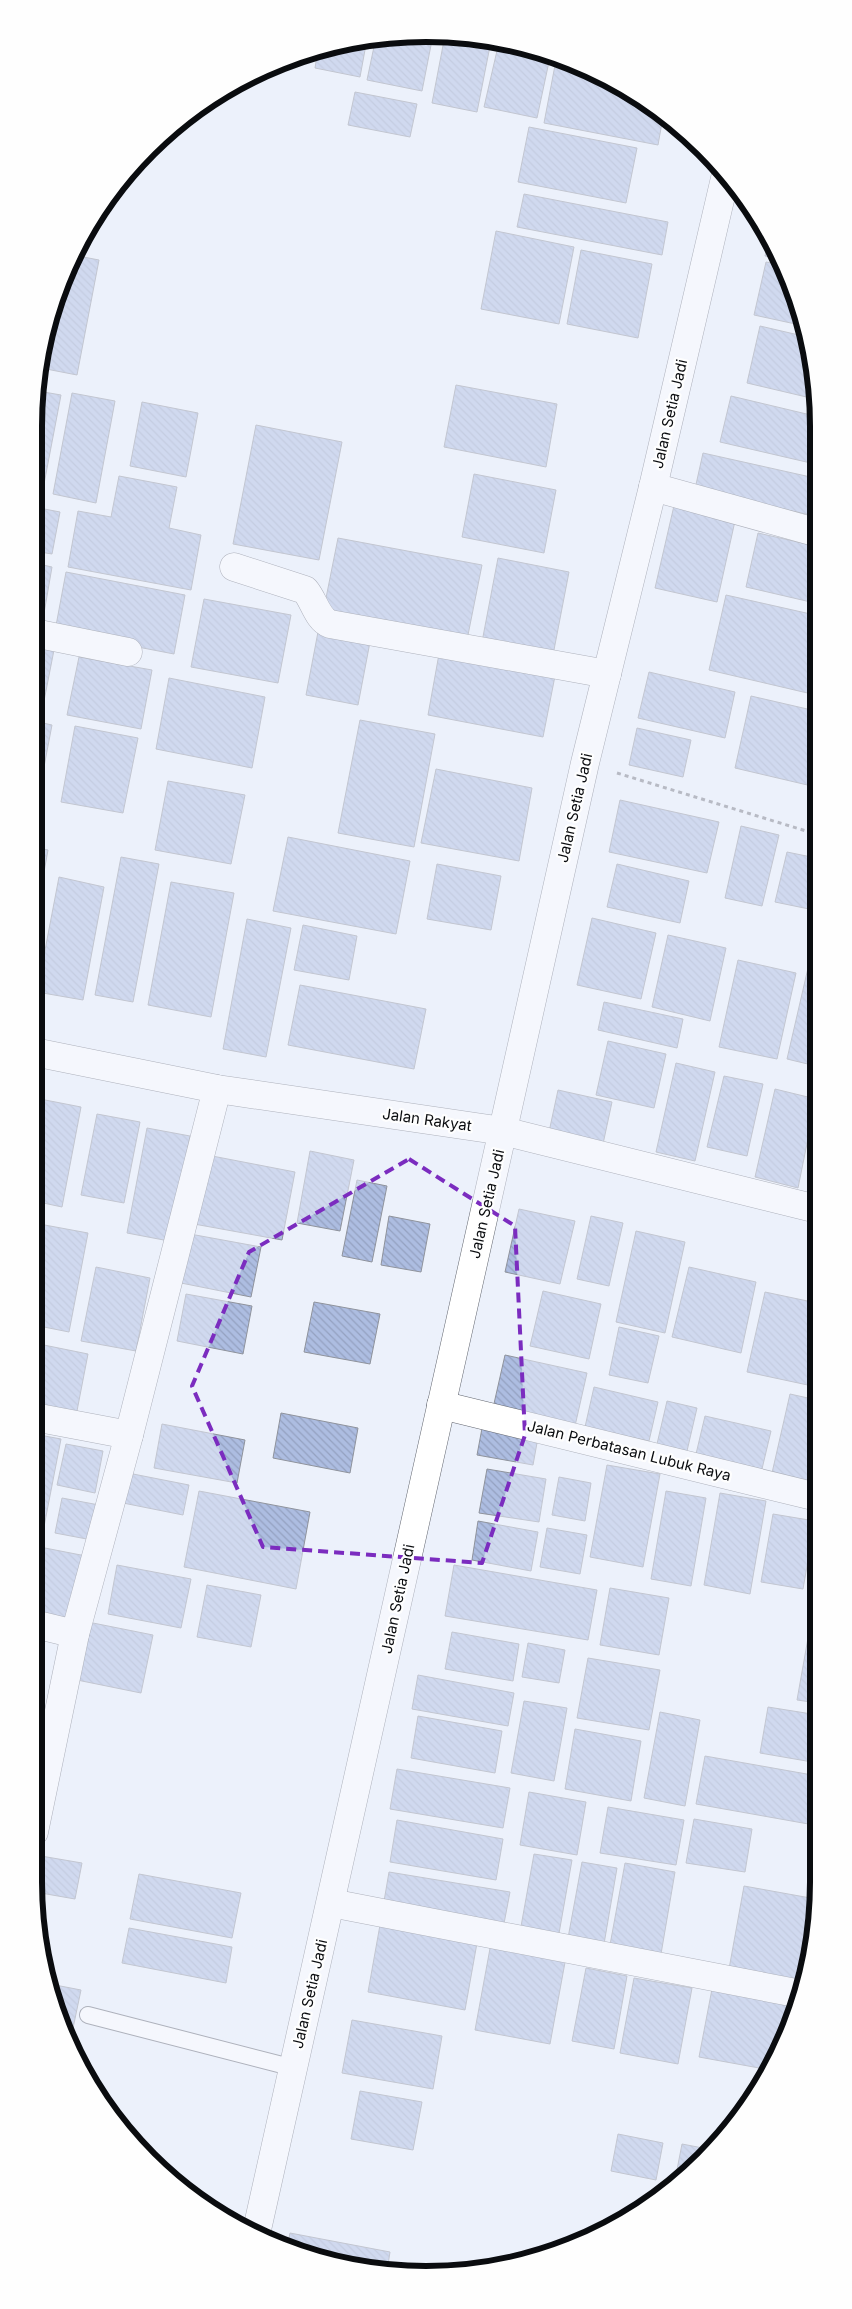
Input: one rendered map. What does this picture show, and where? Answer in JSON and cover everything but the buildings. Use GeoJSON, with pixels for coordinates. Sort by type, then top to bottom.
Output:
{"type":"FeatureCollection","features":[{"type":"Feature","properties":{"kind":"street","name":"Jalan Setia Jadi"},"geometry":{"type":"LineString","coordinates":[[257,2228],[585,763],[653,487],[723,185]]}},
{"type":"Feature","properties":{"kind":"street"},"geometry":{"type":"LineString","coordinates":[[653,487],[810,531]]}},
{"type":"Feature","properties":{"kind":"street"},"geometry":{"type":"LineString","coordinates":[[234,567],[305,590],[321,618],[330,624],[607,674]]}},
{"type":"Feature","properties":{"kind":"street"},"geometry":{"type":"LineString","coordinates":[[42,635],[128,652]]}},
{"type":"Feature","properties":{"kind":"street","name":"Jalan Rakyat"},"geometry":{"type":"LineString","coordinates":[[42,1054],[217,1089],[503,1131],[810,1207]]}},
{"type":"Feature","properties":{"kind":"street"},"geometry":{"type":"LineString","coordinates":[[42,1793],[75,1634],[129,1435],[217,1089]]}},
{"type":"Feature","properties":{"kind":"street","name":"Jalan Perbatasan Lubuk Raya"},"geometry":{"type":"LineString","coordinates":[[440,1405],[810,1495]]}},
{"type":"Feature","properties":{"kind":"street"},"geometry":{"type":"LineString","coordinates":[[42,1419],[129,1435]]}},
{"type":"Feature","properties":{"kind":"street"},"geometry":{"type":"LineString","coordinates":[[42,1626],[75,1634]]}},
{"type":"Feature","properties":{"kind":"street"},"geometry":{"type":"LineString","coordinates":[[331,1904],[793,1992]]}},
{"type":"Feature","properties":{"kind":"lane"},"geometry":{"type":"LineString","coordinates":[[88,2015],[294,2068]]}},
{"type":"Feature","properties":{"kind":"path"},"geometry":{"type":"LineString","coordinates":[[585,763],[810,832]]}},
{"type":"Feature","properties":{"kind":"highlighted area"},"geometry":{"type":"Polygon","coordinates":[[[409,1159],[515,1226],[525,1435],[482,1563],[263,1547],[192,1386],[249,1252],[409,1159]]]}}]}
